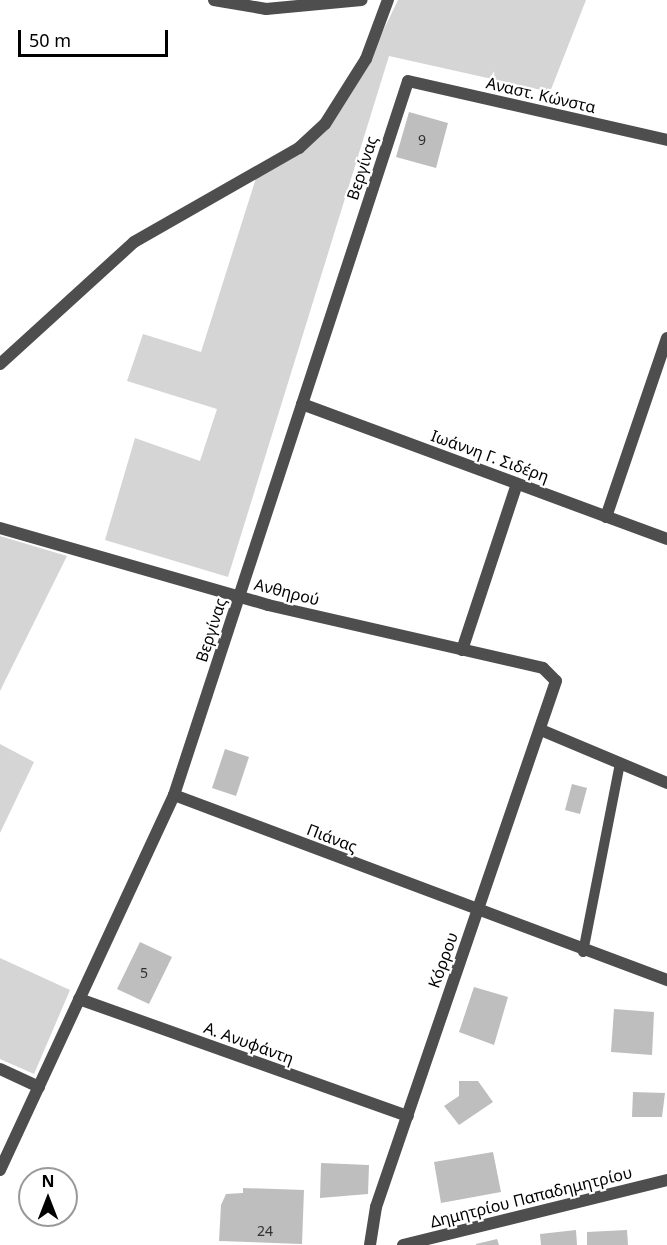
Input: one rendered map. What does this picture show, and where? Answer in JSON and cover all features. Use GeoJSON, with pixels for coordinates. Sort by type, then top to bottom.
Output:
{"type":"FeatureCollection","features":[{"type":"Feature","properties":{"kind":"street"},"geometry":{"type":"LineString","coordinates":[[214,0],[266,9],[362,0]]}},
{"type":"Feature","properties":{"kind":"street"},"geometry":{"type":"LineString","coordinates":[[0,364],[134,242],[299,148],[325,124],[366,58],[388,0]]}},
{"type":"Feature","properties":{"kind":"street","name":"Αναστ. Κώνστα"},"geometry":{"type":"LineString","coordinates":[[408,81],[667,140]]}},
{"type":"Feature","properties":{"kind":"street","name":"Βεργίνας"},"geometry":{"type":"LineString","coordinates":[[0,1170],[174,795],[408,81]]}},
{"type":"Feature","properties":{"kind":"street"},"geometry":{"type":"LineString","coordinates":[[606,517],[667,339]]}},
{"type":"Feature","properties":{"kind":"street","name":"Ιωάννη Γ. Σιδέρη"},"geometry":{"type":"LineString","coordinates":[[302,404],[667,539]]}},
{"type":"Feature","properties":{"kind":"street"},"geometry":{"type":"LineString","coordinates":[[462,650],[516,484]]}},
{"type":"Feature","properties":{"kind":"street","name":"Ανθηρού"},"geometry":{"type":"LineString","coordinates":[[0,528],[239,597],[543,668],[552,673],[556,688]]}},
{"type":"Feature","properties":{"kind":"street","name":"Κόρρου"},"geometry":{"type":"LineString","coordinates":[[370,1245],[373,1215],[556,688]]}},
{"type":"Feature","properties":{"kind":"street"},"geometry":{"type":"LineString","coordinates":[[541,730],[667,783]]}},
{"type":"Feature","properties":{"kind":"street","name":"Πιάνας"},"geometry":{"type":"LineString","coordinates":[[174,795],[478,913],[667,980]]}},
{"type":"Feature","properties":{"kind":"street","name":"Α. Ανυφάντη"},"geometry":{"type":"LineString","coordinates":[[79,999],[408,1116]]}},
{"type":"Feature","properties":{"kind":"street"},"geometry":{"type":"LineString","coordinates":[[0,1069],[39,1087]]}},
{"type":"Feature","properties":{"kind":"street","name":"Δημητρίου Παπαδημητρίου"},"geometry":{"type":"LineString","coordinates":[[403,1245],[667,1180]]}},
{"type":"Feature","properties":{"kind":"lane"},"geometry":{"type":"LineString","coordinates":[[583,952],[620,763]]}},
{"type":"Feature","properties":{"kind":"shaded area"},"geometry":{"type":"Polygon","coordinates":[[[398,0],[586,0],[550,92],[389,56],[228,577],[105,540],[135,438],[200,461],[217,409],[127,381],[143,334],[201,352],[256,178],[301,152],[366,66],[398,0]]]}},
{"type":"Feature","properties":{"kind":"shaded area"},"geometry":{"type":"Polygon","coordinates":[[[0,536],[67,556],[0,691],[0,536]]]}},
{"type":"Feature","properties":{"kind":"shaded area"},"geometry":{"type":"Polygon","coordinates":[[[0,744],[34,762],[0,833],[0,744]]]}},
{"type":"Feature","properties":{"kind":"shaded area"},"geometry":{"type":"Polygon","coordinates":[[[0,958],[70,990],[34,1074],[0,1059],[0,958]]]}},
{"type":"Feature","properties":{"kind":"building"},"geometry":{"type":"Polygon","coordinates":[[[409,112],[448,123],[436,168],[396,157],[409,112]]]}},
{"type":"Feature","properties":{"kind":"building"},"geometry":{"type":"Polygon","coordinates":[[[225,749],[249,757],[236,796],[212,788],[225,749]]]}},
{"type":"Feature","properties":{"kind":"building"},"geometry":{"type":"Polygon","coordinates":[[[572,784],[587,788],[580,814],[565,810],[572,784]]]}},
{"type":"Feature","properties":{"kind":"building"},"geometry":{"type":"Polygon","coordinates":[[[140,942],[172,957],[149,1004],[117,989],[140,942]]]}},
{"type":"Feature","properties":{"kind":"building"},"geometry":{"type":"Polygon","coordinates":[[[474,987],[508,997],[494,1045],[459,1032],[474,987]]]}},
{"type":"Feature","properties":{"kind":"building"},"geometry":{"type":"Polygon","coordinates":[[[614,1009],[654,1012],[652,1055],[611,1052],[614,1009]]]}},
{"type":"Feature","properties":{"kind":"building"},"geometry":{"type":"Polygon","coordinates":[[[459,1081],[478,1081],[493,1102],[459,1125],[444,1106],[459,1096],[459,1081]]]}},
{"type":"Feature","properties":{"kind":"building"},"geometry":{"type":"Polygon","coordinates":[[[633,1092],[665,1093],[662,1117],[632,1117],[633,1092]]]}},
{"type":"Feature","properties":{"kind":"building"},"geometry":{"type":"Polygon","coordinates":[[[493,1152],[501,1192],[441,1203],[434,1162],[493,1152]]]}},
{"type":"Feature","properties":{"kind":"building"},"geometry":{"type":"Polygon","coordinates":[[[321,1163],[369,1165],[368,1194],[320,1198],[321,1163]]]}},
{"type":"Feature","properties":{"kind":"building"},"geometry":{"type":"Polygon","coordinates":[[[243,1188],[304,1190],[302,1244],[219,1241],[221,1205],[226,1194],[243,1193],[243,1188]]]}},
{"type":"Feature","properties":{"kind":"building"},"geometry":{"type":"Polygon","coordinates":[[[576,1230],[577,1245],[541,1245],[540,1234],[576,1230]]]}},
{"type":"Feature","properties":{"kind":"building"},"geometry":{"type":"Polygon","coordinates":[[[627,1230],[628,1245],[587,1245],[587,1232],[627,1230]]]}},
{"type":"Feature","properties":{"kind":"building"},"geometry":{"type":"Polygon","coordinates":[[[497,1239],[499,1245],[476,1245],[476,1244],[497,1239]]]}}]}
